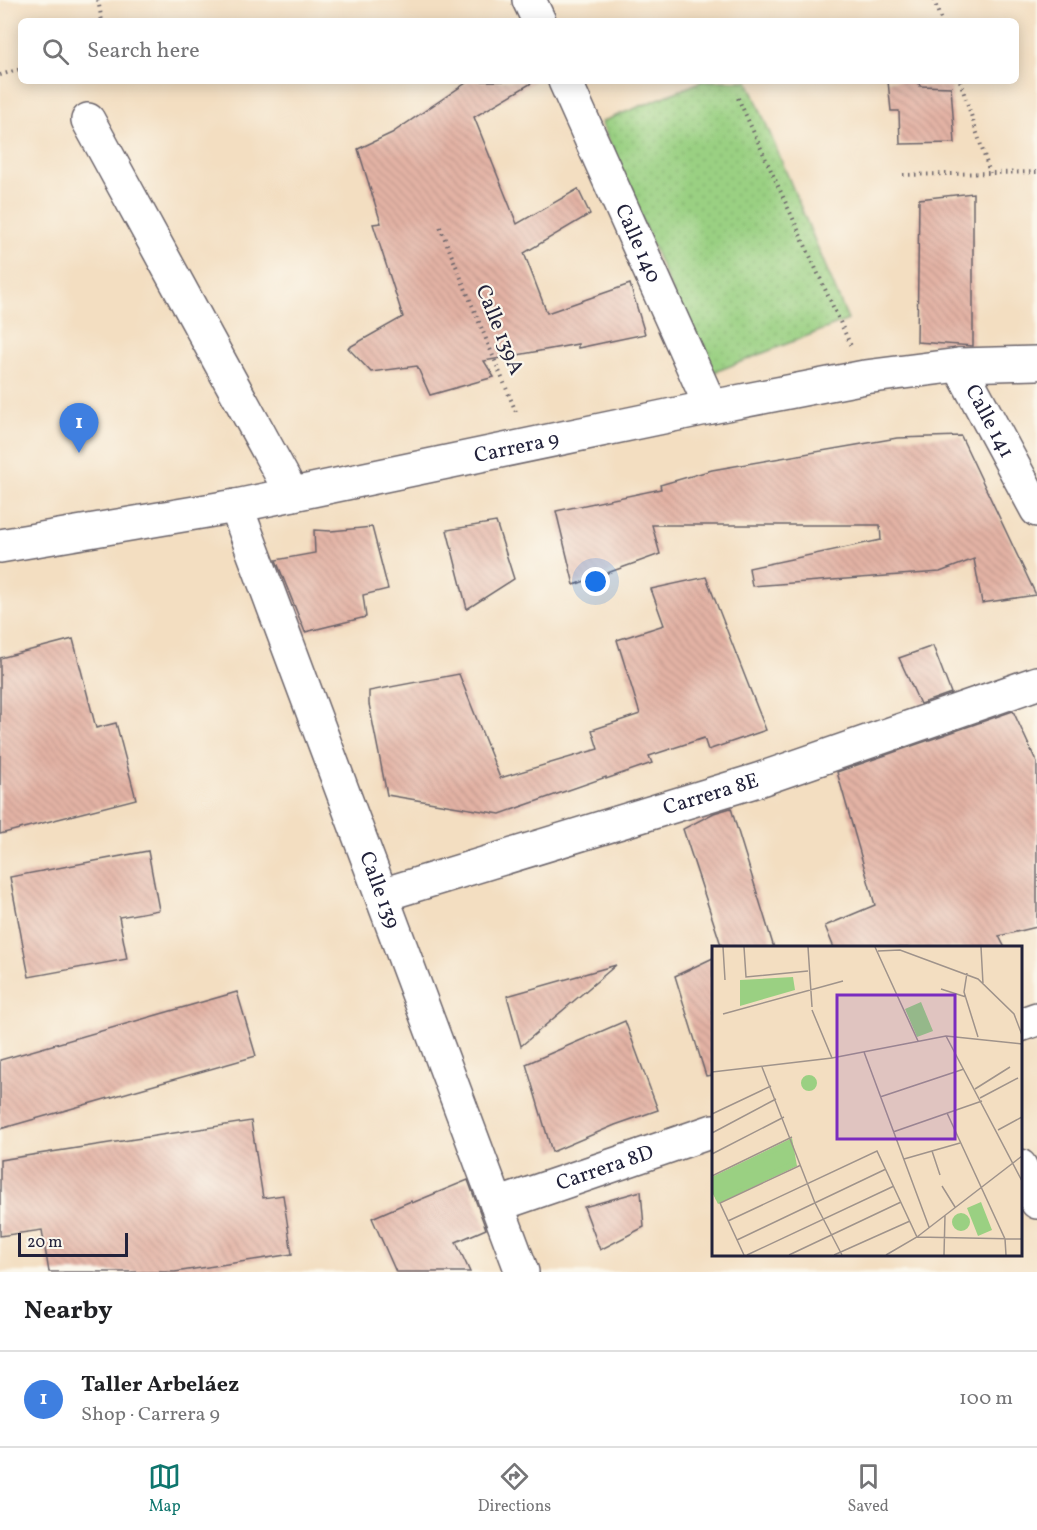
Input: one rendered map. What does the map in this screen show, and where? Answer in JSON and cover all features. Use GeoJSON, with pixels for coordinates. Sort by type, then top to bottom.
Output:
{"type":"FeatureCollection","features":[{"type":"Feature","properties":{"kind":"street"},"geometry":{"type":"LineString","coordinates":[[529,0],[537,18]]}},
{"type":"Feature","properties":{"kind":"street","name":"Calle 140"},"geometry":{"type":"LineString","coordinates":[[566,84],[711,407]]}},
{"type":"Feature","properties":{"kind":"street"},"geometry":{"type":"LineString","coordinates":[[88,120],[292,495]]}},
{"type":"Feature","properties":{"kind":"street","name":"Carrera 9"},"geometry":{"type":"LineString","coordinates":[[0,546],[236,506],[865,377],[959,365],[1037,363]]}},
{"type":"Feature","properties":{"kind":"street","name":"Calle 141"},"geometry":{"type":"LineString","coordinates":[[959,365],[1037,510]]}},
{"type":"Feature","properties":{"kind":"street","name":"Calle 139"},"geometry":{"type":"LineString","coordinates":[[236,506],[522,1272]]}},
{"type":"Feature","properties":{"kind":"street","name":"Carrera 8E"},"geometry":{"type":"LineString","coordinates":[[382,895],[758,780],[1037,682]]}},
{"type":"Feature","properties":{"kind":"street"},"geometry":{"type":"LineString","coordinates":[[1022,1024],[1037,1020]]}},
{"type":"Feature","properties":{"kind":"street","name":"Carrera 8D"},"geometry":{"type":"LineString","coordinates":[[497,1205],[712,1131]]}},
{"type":"Feature","properties":{"kind":"street"},"geometry":{"type":"LineString","coordinates":[[1022,1170],[1037,1202]]}},
{"type":"Feature","properties":{"kind":"path"},"geometry":{"type":"LineString","coordinates":[[98,0],[101,18]]}},
{"type":"Feature","properties":{"kind":"path"},"geometry":{"type":"LineString","coordinates":[[934,0],[940,18]]}},
{"type":"Feature","properties":{"kind":"path"},"geometry":{"type":"LineString","coordinates":[[0,75],[18,70]]}},
{"type":"Feature","properties":{"kind":"path"},"geometry":{"type":"LineString","coordinates":[[961,84],[990,173]]}},
{"type":"Feature","properties":{"kind":"path"},"geometry":{"type":"LineString","coordinates":[[738,98],[865,377]]}},
{"type":"Feature","properties":{"kind":"path"},"geometry":{"type":"LineString","coordinates":[[903,175],[1037,172]]}},
{"type":"Feature","properties":{"kind":"path","name":"Calle 139A"},"geometry":{"type":"LineString","coordinates":[[440,227],[530,445]]}},
{"type":"Feature","properties":{"kind":"green space"},"geometry":{"type":"Polygon","coordinates":[[[696,84],[749,84],[848,320],[707,375],[601,122],[696,84]]]}},
{"type":"Feature","properties":{"kind":"building"},"geometry":{"type":"Polygon","coordinates":[[[465,84],[530,84],[474,117],[517,224],[578,189],[590,214],[524,253],[547,313],[630,284],[645,334],[578,348],[578,344],[484,361],[494,377],[430,395],[417,366],[371,372],[348,348],[403,317],[373,224],[381,223],[358,149],[392,133],[465,84]]]}},
{"type":"Feature","properties":{"kind":"building"},"geometry":{"type":"Polygon","coordinates":[[[888,84],[951,87],[955,143],[900,144],[899,111],[891,111],[888,84]]]}},
{"type":"Feature","properties":{"kind":"building"},"geometry":{"type":"Polygon","coordinates":[[[973,193],[973,346],[917,342],[919,199],[973,193]]]}},
{"type":"Feature","properties":{"kind":"building"},"geometry":{"type":"Polygon","coordinates":[[[961,436],[1036,595],[982,603],[974,559],[940,572],[752,586],[749,568],[881,540],[880,525],[652,525],[660,554],[574,585],[556,511],[661,489],[660,485],[712,470],[897,438],[961,436]]]}},
{"type":"Feature","properties":{"kind":"building"},"geometry":{"type":"Polygon","coordinates":[[[496,522],[514,579],[467,609],[447,530],[496,522]]]}},
{"type":"Feature","properties":{"kind":"building"},"geometry":{"type":"Polygon","coordinates":[[[372,527],[388,589],[363,595],[366,617],[305,632],[276,560],[315,553],[314,530],[331,531],[372,527]]]}},
{"type":"Feature","properties":{"kind":"building"},"geometry":{"type":"Polygon","coordinates":[[[706,577],[766,730],[708,750],[704,738],[649,756],[652,763],[500,814],[387,795],[369,704],[369,691],[459,674],[500,778],[598,749],[592,730],[640,714],[617,640],[664,625],[651,589],[706,577]]]}},
{"type":"Feature","properties":{"kind":"building"},"geometry":{"type":"Polygon","coordinates":[[[73,639],[96,728],[116,723],[136,799],[0,834],[0,658],[73,639]]]}},
{"type":"Feature","properties":{"kind":"building"},"geometry":{"type":"Polygon","coordinates":[[[933,646],[951,693],[920,704],[899,658],[933,646]]]}},
{"type":"Feature","properties":{"kind":"building"},"geometry":{"type":"Polygon","coordinates":[[[1013,711],[1037,763],[1037,927],[999,936],[1004,946],[833,946],[825,926],[875,905],[837,772],[1013,711]]]}},
{"type":"Feature","properties":{"kind":"building"},"geometry":{"type":"Polygon","coordinates":[[[731,808],[773,946],[721,946],[683,829],[714,813],[731,808]]]}},
{"type":"Feature","properties":{"kind":"building"},"geometry":{"type":"Polygon","coordinates":[[[148,851],[159,910],[119,917],[127,959],[29,977],[10,877],[148,851]]]}},
{"type":"Feature","properties":{"kind":"building"},"geometry":{"type":"Polygon","coordinates":[[[712,958],[712,1075],[706,1076],[675,976],[712,958]]]}},
{"type":"Feature","properties":{"kind":"building"},"geometry":{"type":"Polygon","coordinates":[[[616,965],[521,1046],[507,996],[616,965]]]}},
{"type":"Feature","properties":{"kind":"building"},"geometry":{"type":"Polygon","coordinates":[[[237,992],[256,1056],[0,1129],[0,1060],[237,992]]]}},
{"type":"Feature","properties":{"kind":"building"},"geometry":{"type":"Polygon","coordinates":[[[625,1021],[658,1110],[615,1125],[552,1152],[526,1064],[625,1021]]]}},
{"type":"Feature","properties":{"kind":"building"},"geometry":{"type":"Polygon","coordinates":[[[251,1121],[263,1198],[283,1195],[292,1254],[175,1272],[49,1272],[42,1230],[0,1236],[0,1160],[251,1121]]]}},
{"type":"Feature","properties":{"kind":"building"},"geometry":{"type":"Polygon","coordinates":[[[468,1180],[486,1229],[456,1242],[470,1272],[396,1272],[372,1218],[468,1180]]]}},
{"type":"Feature","properties":{"kind":"building"},"geometry":{"type":"Polygon","coordinates":[[[641,1191],[644,1227],[600,1250],[584,1207],[641,1191]]]}},
{"type":"Feature","properties":{"kind":"place","name":"Taller Arbeláez"},"geometry":{"type":"Point","coordinates":[79,453]}}]}
